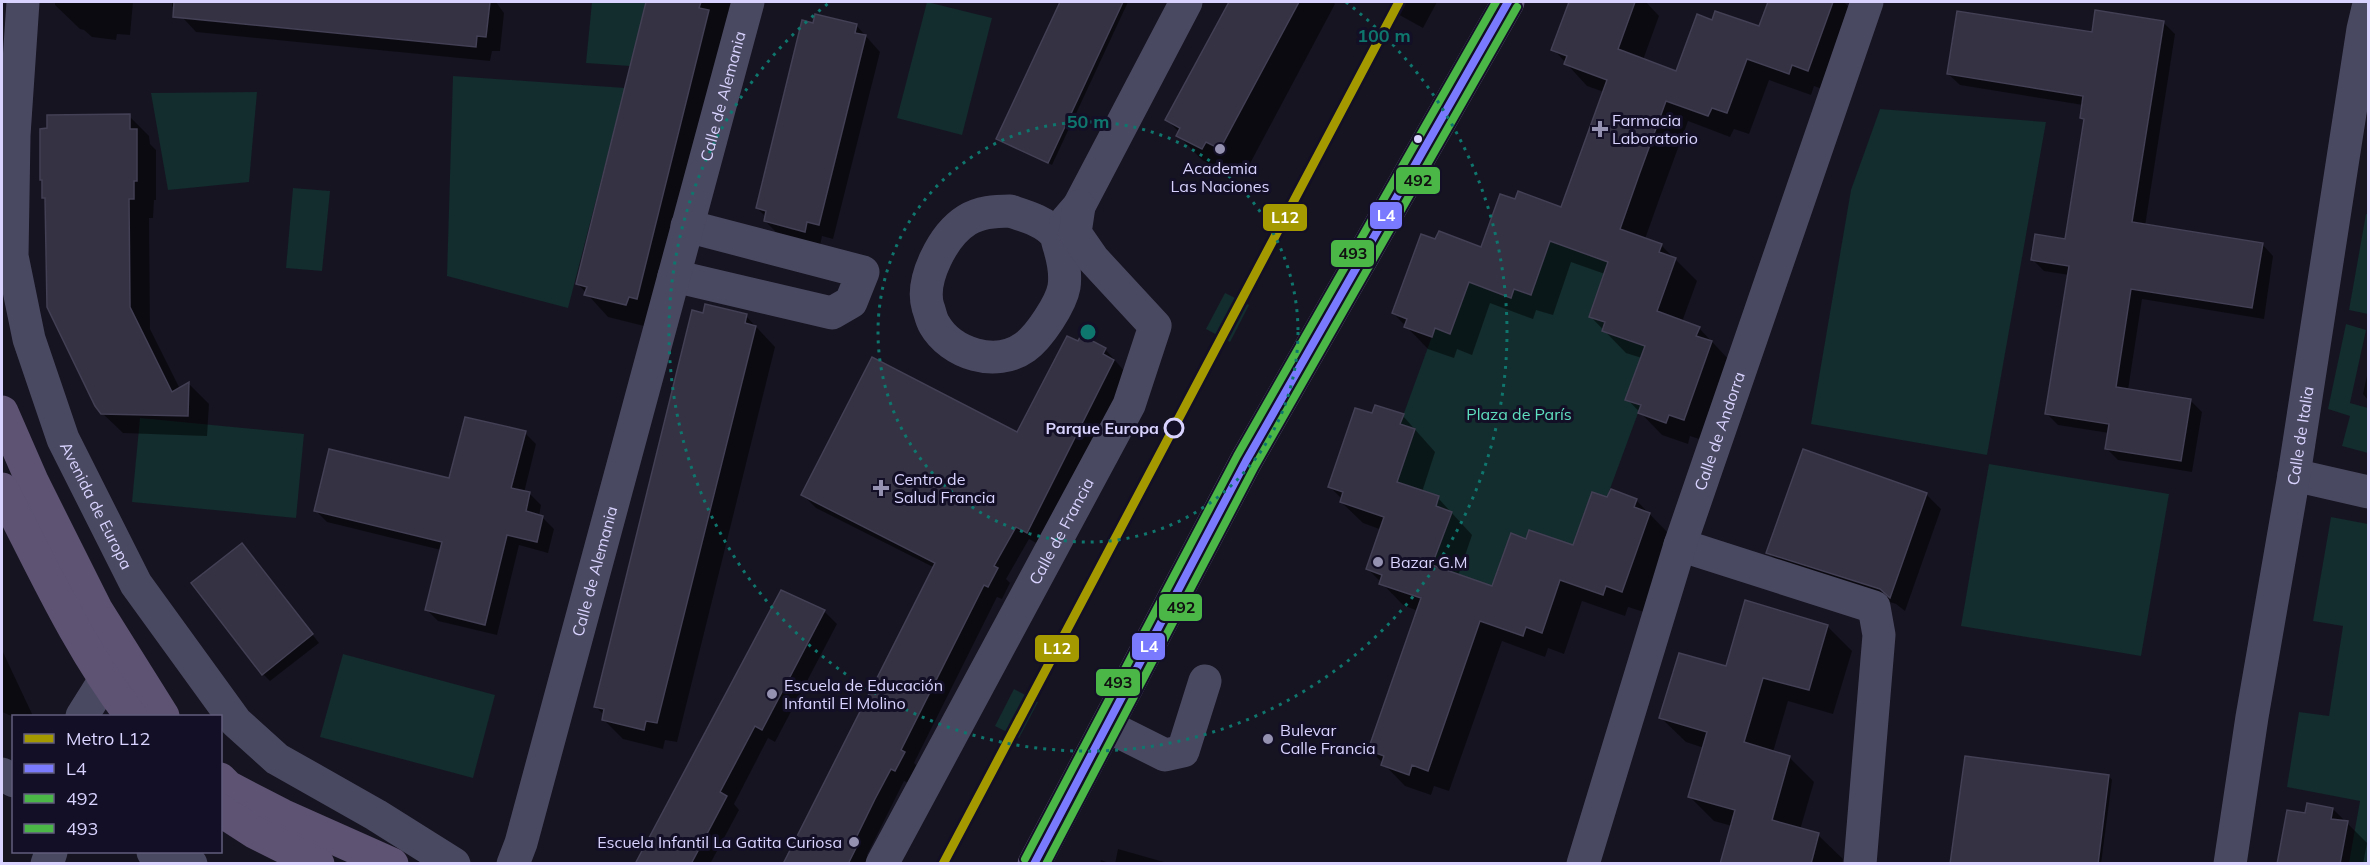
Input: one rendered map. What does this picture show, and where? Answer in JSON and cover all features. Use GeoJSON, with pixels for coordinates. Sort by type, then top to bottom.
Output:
{"type":"FeatureCollection","features":[{"type":"Feature","properties":{"kind":"main road"},"geometry":{"type":"LineString","coordinates":[[1034,864],[1246,461],[1508,2]]}},
{"type":"Feature","properties":{"kind":"main road"},"geometry":{"type":"LineString","coordinates":[[2,412],[33,483],[96,609],[162,715]]}},
{"type":"Feature","properties":{"kind":"main road"},"geometry":{"type":"LineString","coordinates":[[2,489],[104,681],[130,715]]}},
{"type":"Feature","properties":{"kind":"main road"},"geometry":{"type":"LineString","coordinates":[[222,799],[254,832],[318,864]]}},
{"type":"Feature","properties":{"kind":"main road"},"geometry":{"type":"LineString","coordinates":[[222,799],[282,815],[392,864]]}},
{"type":"Feature","properties":{"kind":"street","name":"Avenida de Europa"},"geometry":{"type":"LineString","coordinates":[[23,2],[15,135],[12,256],[29,339],[63,439],[136,584],[236,722],[277,759],[376,815],[454,864]]}},
{"type":"Feature","properties":{"kind":"street","name":"Calle de Alemania"},"geometry":{"type":"LineString","coordinates":[[513,864],[525,832],[748,2]]}},
{"type":"Feature","properties":{"kind":"street","name":"Calle de Francia"},"geometry":{"type":"LineString","coordinates":[[1055,234],[1079,206],[1186,2]]}},
{"type":"Feature","properties":{"kind":"street","name":"Calle de Andorra"},"geometry":{"type":"LineString","coordinates":[[1583,864],[1680,545],[1868,2]]}},
{"type":"Feature","properties":{"kind":"street","name":"Calle de Italia"},"geometry":{"type":"LineString","coordinates":[[2230,864],[2368,8]]}},
{"type":"Feature","properties":{"kind":"street","name":"Calle de Francia"},"geometry":{"type":"LineString","coordinates":[[882,864],[1129,405],[1155,326],[1093,259],[1075,233],[1079,206]]}},
{"type":"Feature","properties":{"kind":"street"},"geometry":{"type":"LineString","coordinates":[[1010,211],[1032,218],[1055,234],[1064,260],[1064,287],[1043,330],[1024,348],[999,357],[973,355],[951,344],[933,324],[926,299],[929,273],[950,235],[967,220],[987,212],[1010,211]]}},
{"type":"Feature","properties":{"kind":"street"},"geometry":{"type":"LineString","coordinates":[[674,276],[832,313],[851,302],[863,272],[687,226]]}},
{"type":"Feature","properties":{"kind":"street"},"geometry":{"type":"LineString","coordinates":[[2294,475],[2368,492]]}},
{"type":"Feature","properties":{"kind":"street"},"geometry":{"type":"LineString","coordinates":[[1680,545],[1874,607],[1879,635],[1860,864]]}},
{"type":"Feature","properties":{"kind":"street"},"geometry":{"type":"LineString","coordinates":[[83,715],[104,681]]}},
{"type":"Feature","properties":{"kind":"street"},"geometry":{"type":"LineString","coordinates":[[1107,726],[1165,755],[1183,751],[1205,681]]}},
{"type":"Feature","properties":{"kind":"green space"},"geometry":{"type":"Polygon","coordinates":[[[592,2],[646,2],[630,66],[586,63],[592,2]]]}},
{"type":"Feature","properties":{"kind":"green space"},"geometry":{"type":"Polygon","coordinates":[[[927,2],[992,18],[962,135],[897,118],[927,2]]]}},
{"type":"Feature","properties":{"kind":"green space"},"geometry":{"type":"Polygon","coordinates":[[[453,76],[625,88],[568,308],[447,276],[453,76]]]}},
{"type":"Feature","properties":{"kind":"green space"},"geometry":{"type":"Polygon","coordinates":[[[257,92],[249,182],[168,190],[151,93],[257,92]]]}},
{"type":"Feature","properties":{"kind":"green space"},"geometry":{"type":"Polygon","coordinates":[[[1880,109],[2046,122],[1987,455],[1811,424],[1851,190],[1880,109]]]}},
{"type":"Feature","properties":{"kind":"green space"},"geometry":{"type":"Polygon","coordinates":[[[293,188],[330,191],[322,271],[286,268],[293,188]]]}},
{"type":"Feature","properties":{"kind":"green space"},"geometry":{"type":"Polygon","coordinates":[[[2366,214],[2368,215],[2368,314],[2349,310],[2366,214]]]}},
{"type":"Feature","properties":{"kind":"green space","name":"Plaza de París"},"geometry":{"type":"Polygon","coordinates":[[[1553,232],[1611,253],[1589,317],[1605,322],[1602,331],[1628,341],[1648,337],[1626,399],[1641,405],[1607,497],[1592,492],[1570,554],[1556,539],[1530,530],[1526,539],[1511,534],[1489,595],[1430,573],[1451,512],[1436,506],[1439,496],[1395,490],[1398,475],[1415,429],[1400,424],[1435,328],[1449,334],[1472,274],[1485,288],[1511,298],[1514,289],[1553,232]]]}},
{"type":"Feature","properties":{"kind":"green space"},"geometry":{"type":"Polygon","coordinates":[[[1225,293],[1249,305],[1230,342],[1206,329],[1225,293]]]}},
{"type":"Feature","properties":{"kind":"green space"},"geometry":{"type":"Polygon","coordinates":[[[2346,324],[2366,330],[2350,403],[2368,408],[2368,453],[2342,446],[2350,416],[2328,409],[2346,324]]]}},
{"type":"Feature","properties":{"kind":"green space"},"geometry":{"type":"Polygon","coordinates":[[[140,418],[304,434],[296,518],[132,502],[140,418]]]}},
{"type":"Feature","properties":{"kind":"green space"},"geometry":{"type":"Polygon","coordinates":[[[1989,464],[2169,494],[2141,656],[1961,626],[1989,464]]]}},
{"type":"Feature","properties":{"kind":"green space"},"geometry":{"type":"Polygon","coordinates":[[[2331,517],[2368,524],[2368,863],[2349,863],[2360,801],[2287,787],[2299,712],[2329,716],[2343,626],[2313,621],[2331,517]]]}},
{"type":"Feature","properties":{"kind":"green space"},"geometry":{"type":"Polygon","coordinates":[[[343,654],[495,695],[473,778],[320,737],[343,654]]]}},
{"type":"Feature","properties":{"kind":"green space"},"geometry":{"type":"Polygon","coordinates":[[[1014,689],[1038,702],[1019,738],[995,726],[1014,689]]]}},
{"type":"Feature","properties":{"kind":"building"},"geometry":{"type":"Polygon","coordinates":[[[174,2],[490,2],[486,37],[477,36],[476,47],[173,17],[174,2]]]}},
{"type":"Feature","properties":{"kind":"building"},"geometry":{"type":"Polygon","coordinates":[[[646,2],[701,2],[699,8],[709,10],[637,299],[629,297],[626,305],[584,295],[587,287],[576,284],[646,2]]]}},
{"type":"Feature","properties":{"kind":"building"},"geometry":{"type":"Polygon","coordinates":[[[1060,2],[1123,2],[1048,163],[996,139],[1060,2]]]}},
{"type":"Feature","properties":{"kind":"building"},"geometry":{"type":"Polygon","coordinates":[[[1229,2],[1299,2],[1220,149],[1206,142],[1202,149],[1176,136],[1180,128],[1165,120],[1229,2]]]}},
{"type":"Feature","properties":{"kind":"building"},"geometry":{"type":"Polygon","coordinates":[[[1569,2],[1635,2],[1618,49],[1676,71],[1697,14],[1712,20],[1715,11],[1759,26],[1768,2],[1833,2],[1808,71],[1792,65],[1789,74],[1747,59],[1727,113],[1712,108],[1708,116],[1666,101],[1639,175],[1620,229],[1662,244],[1659,252],[1676,258],[1657,311],[1700,327],[1696,336],[1712,341],[1684,420],[1669,415],[1666,423],[1638,413],[1641,405],[1625,400],[1645,346],[1602,331],[1605,322],[1589,317],[1608,262],[1550,241],[1531,295],[1514,289],[1511,298],[1469,282],[1450,334],[1435,328],[1432,337],[1404,327],[1407,319],[1392,313],[1421,234],[1435,239],[1439,231],[1481,247],[1500,194],[1515,199],[1518,191],[1561,207],[1607,80],[1564,64],[1567,56],[1551,50],[1569,2]]]}},
{"type":"Feature","properties":{"kind":"building"},"geometry":{"type":"Polygon","coordinates":[[[2095,10],[2164,21],[2132,222],[2263,243],[2252,308],[2131,289],[2116,387],[2191,399],[2181,461],[2105,449],[2109,424],[2045,414],[2069,266],[2031,260],[2035,234],[2065,239],[2084,119],[2080,118],[2083,96],[1947,74],[1957,11],[2092,32],[2095,10]]]}},
{"type":"Feature","properties":{"kind":"building"},"geometry":{"type":"Polygon","coordinates":[[[815,14],[857,24],[855,33],[866,35],[819,225],[807,222],[805,232],[764,221],[766,211],[756,208],[802,20],[813,23],[815,14]]]}},
{"type":"Feature","properties":{"kind":"building"},"geometry":{"type":"Polygon","coordinates":[[[130,114],[130,129],[137,129],[137,181],[134,181],[134,199],[129,199],[130,307],[172,392],[189,382],[188,416],[101,414],[47,307],[45,198],[42,198],[42,180],[40,180],[40,129],[47,128],[47,115],[130,114]]]}},
{"type":"Feature","properties":{"kind":"building"},"geometry":{"type":"Polygon","coordinates":[[[705,304],[747,314],[745,323],[756,326],[657,723],[646,721],[644,730],[602,720],[604,709],[594,707],[692,310],[703,313],[705,304]]]}},
{"type":"Feature","properties":{"kind":"building"},"geometry":{"type":"Polygon","coordinates":[[[1081,335],[1106,348],[1103,354],[1114,360],[1027,533],[1016,527],[994,566],[998,568],[988,587],[984,585],[901,750],[905,752],[895,771],[891,769],[875,799],[854,842],[858,844],[848,864],[783,864],[935,563],[801,495],[872,357],[1017,432],[1067,336],[1078,341],[1081,335]]]}},
{"type":"Feature","properties":{"kind":"building"},"geometry":{"type":"Polygon","coordinates":[[[1375,405],[1404,414],[1400,424],[1415,429],[1397,482],[1439,496],[1436,506],[1452,512],[1432,565],[1492,586],[1511,533],[1526,539],[1529,530],[1573,545],[1592,492],[1607,497],[1611,489],[1637,499],[1634,507],[1650,513],[1622,592],[1606,586],[1603,595],[1560,580],[1542,633],[1526,627],[1523,636],[1480,621],[1428,771],[1412,765],[1409,775],[1381,765],[1384,756],[1368,750],[1421,598],[1379,584],[1382,575],[1366,569],[1384,517],[1340,502],[1343,492],[1328,487],[1355,408],[1372,413],[1375,405]]]}},
{"type":"Feature","properties":{"kind":"building"},"geometry":{"type":"Polygon","coordinates":[[[465,417],[526,431],[511,488],[530,492],[526,511],[543,516],[537,542],[507,535],[485,625],[425,610],[442,542],[314,511],[329,449],[449,478],[465,417]]]}},
{"type":"Feature","properties":{"kind":"building"},"geometry":{"type":"Polygon","coordinates":[[[1803,449],[1927,493],[1890,598],[1880,589],[1766,553],[1803,449]]]}},
{"type":"Feature","properties":{"kind":"building"},"geometry":{"type":"Polygon","coordinates":[[[242,543],[313,634],[262,675],[191,583],[242,543]]]}},
{"type":"Feature","properties":{"kind":"building"},"geometry":{"type":"Polygon","coordinates":[[[781,590],[825,610],[762,730],[755,726],[720,792],[727,796],[691,864],[635,864],[781,590]]]}},
{"type":"Feature","properties":{"kind":"building"},"geometry":{"type":"Polygon","coordinates":[[[1745,600],[1828,625],[1809,690],[1763,678],[1744,742],[1790,756],[1772,820],[1819,833],[1811,864],[1720,864],[1735,810],[1688,797],[1707,732],[1659,718],[1679,653],[1726,666],[1745,600]]]}},
{"type":"Feature","properties":{"kind":"building"},"geometry":{"type":"Polygon","coordinates":[[[1965,756],[2109,775],[2098,864],[1950,864],[1965,756]]]}},
{"type":"Feature","properties":{"kind":"building"},"geometry":{"type":"Polygon","coordinates":[[[2307,803],[2333,808],[2331,819],[2348,821],[2340,864],[2277,864],[2287,810],[2305,813],[2307,803]]]}},
{"type":"Feature","properties":{"kind":"metro line","name":"L12"},"geometry":{"type":"LineString","coordinates":[[943,864],[1399,2]]}},
{"type":"Feature","properties":{"kind":"transit line","name":"493"},"geometry":{"type":"LineString","coordinates":[[1025,859],[1237,456],[1496,2]]}},
{"type":"Feature","properties":{"kind":"transit line","name":"L4"},"geometry":{"type":"LineString","coordinates":[[1034,864],[1246,461],[1508,2]]}},
{"type":"Feature","properties":{"kind":"transit line","name":"492"},"geometry":{"type":"LineString","coordinates":[[1046,864],[1255,466],[1517,7]]}},
{"type":"Feature","properties":{"kind":"place","name":"Farmacia Laboratorio"},"geometry":{"type":"Point","coordinates":[1600,129]}},
{"type":"Feature","properties":{"kind":"place","name":"Academia Las Naciones"},"geometry":{"type":"Point","coordinates":[1220,149]}},
{"type":"Feature","properties":{"kind":"place","name":"Parque Europa"},"geometry":{"type":"Point","coordinates":[1174,428]}},
{"type":"Feature","properties":{"kind":"place","name":"Centro de Salud Francia"},"geometry":{"type":"Point","coordinates":[881,488]}},
{"type":"Feature","properties":{"kind":"place","name":"Bazar G.M"},"geometry":{"type":"Point","coordinates":[1378,562]}},
{"type":"Feature","properties":{"kind":"place","name":"Escuela de Educación Infantil El Molino"},"geometry":{"type":"Point","coordinates":[772,694]}},
{"type":"Feature","properties":{"kind":"place","name":"Bulevar Calle Francia"},"geometry":{"type":"Point","coordinates":[1268,739]}},
{"type":"Feature","properties":{"kind":"place","name":"Escuela Infantil La Gatita Curiosa"},"geometry":{"type":"Point","coordinates":[854,842]}}]}
